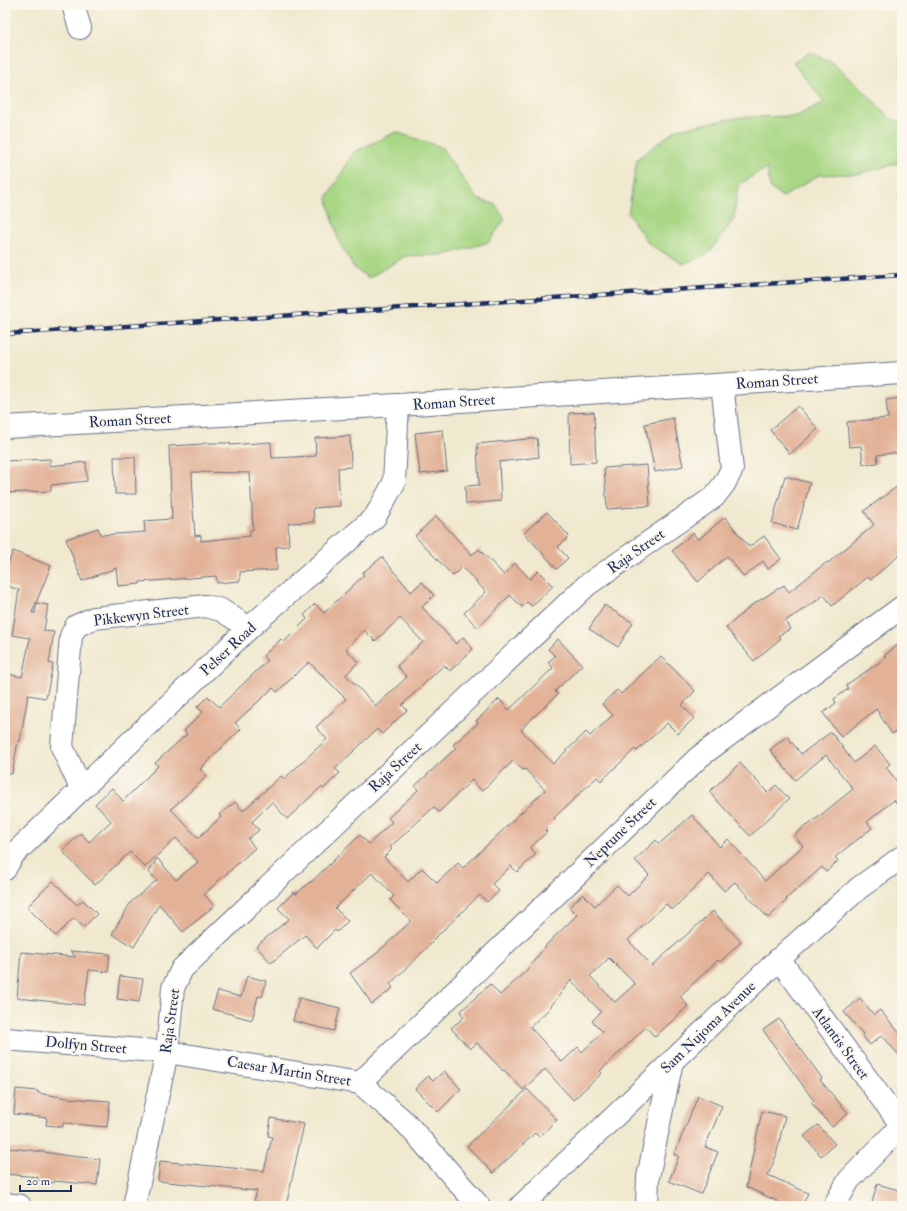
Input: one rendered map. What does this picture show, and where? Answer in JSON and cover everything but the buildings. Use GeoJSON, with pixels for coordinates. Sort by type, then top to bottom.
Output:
{"type":"FeatureCollection","features":[{"type":"Feature","properties":{"kind":"street"},"geometry":{"type":"LineString","coordinates":[[73,5],[80,28]]}},
{"type":"Feature","properties":{"kind":"street","name":"Roman Street"},"geometry":{"type":"LineString","coordinates":[[5,428],[902,373]]}},
{"type":"Feature","properties":{"kind":"street","name":"Raja Street"},"geometry":{"type":"LineString","coordinates":[[134,1206],[167,1052],[173,988],[182,969],[587,585],[714,497],[724,484],[732,469],[722,385]]}},
{"type":"Feature","properties":{"kind":"street","name":"Pelser Road"},"geometry":{"type":"LineString","coordinates":[[5,869],[12,856],[249,628],[375,517],[394,483],[398,405]]}},
{"type":"Feature","properties":{"kind":"street","name":"Pikkewyn Street"},"geometry":{"type":"LineString","coordinates":[[82,788],[62,747],[71,636],[76,626],[94,618],[206,606],[221,610],[249,628]]}},
{"type":"Feature","properties":{"kind":"street","name":"Neptune Street"},"geometry":{"type":"LineString","coordinates":[[360,1083],[699,757],[902,607]]}},
{"type":"Feature","properties":{"kind":"street","name":"Sam Nujoma Avenue"},"geometry":{"type":"LineString","coordinates":[[521,1206],[780,959],[859,888],[902,857]]}},
{"type":"Feature","properties":{"kind":"street","name":"Atlantis Street"},"geometry":{"type":"LineString","coordinates":[[780,959],[902,1126]]}},
{"type":"Feature","properties":{"kind":"street","name":"Dolfyn Street"},"geometry":{"type":"LineString","coordinates":[[5,1039],[167,1052]]}},
{"type":"Feature","properties":{"kind":"street","name":"Caesar Martin Street"},"geometry":{"type":"LineString","coordinates":[[167,1052],[360,1083],[406,1123],[479,1206]]}},
{"type":"Feature","properties":{"kind":"street"},"geometry":{"type":"LineString","coordinates":[[647,1206],[648,1177],[672,1061]]}},
{"type":"Feature","properties":{"kind":"street"},"geometry":{"type":"LineString","coordinates":[[834,1206],[849,1180],[902,1126]]}},
{"type":"Feature","properties":{"kind":"street"},"geometry":{"type":"LineString","coordinates":[[5,1204],[20,1206]]}},
{"type":"Feature","properties":{"kind":"green space"},"geometry":{"type":"Polygon","coordinates":[[[810,52],[830,61],[861,88],[891,119],[902,122],[902,162],[858,174],[819,175],[783,197],[770,188],[767,169],[757,173],[738,186],[734,219],[708,254],[683,264],[649,244],[628,214],[637,159],[677,129],[741,117],[797,116],[824,102],[793,62],[810,52]]]}},
{"type":"Feature","properties":{"kind":"green space"},"geometry":{"type":"Polygon","coordinates":[[[396,132],[441,147],[477,199],[495,204],[505,219],[489,242],[445,255],[405,256],[369,278],[354,268],[339,242],[327,198],[354,152],[396,132]]]}},
{"type":"Feature","properties":{"kind":"railway"},"geometry":{"type":"LineString","coordinates":[[5,334],[902,275]]}}]}
